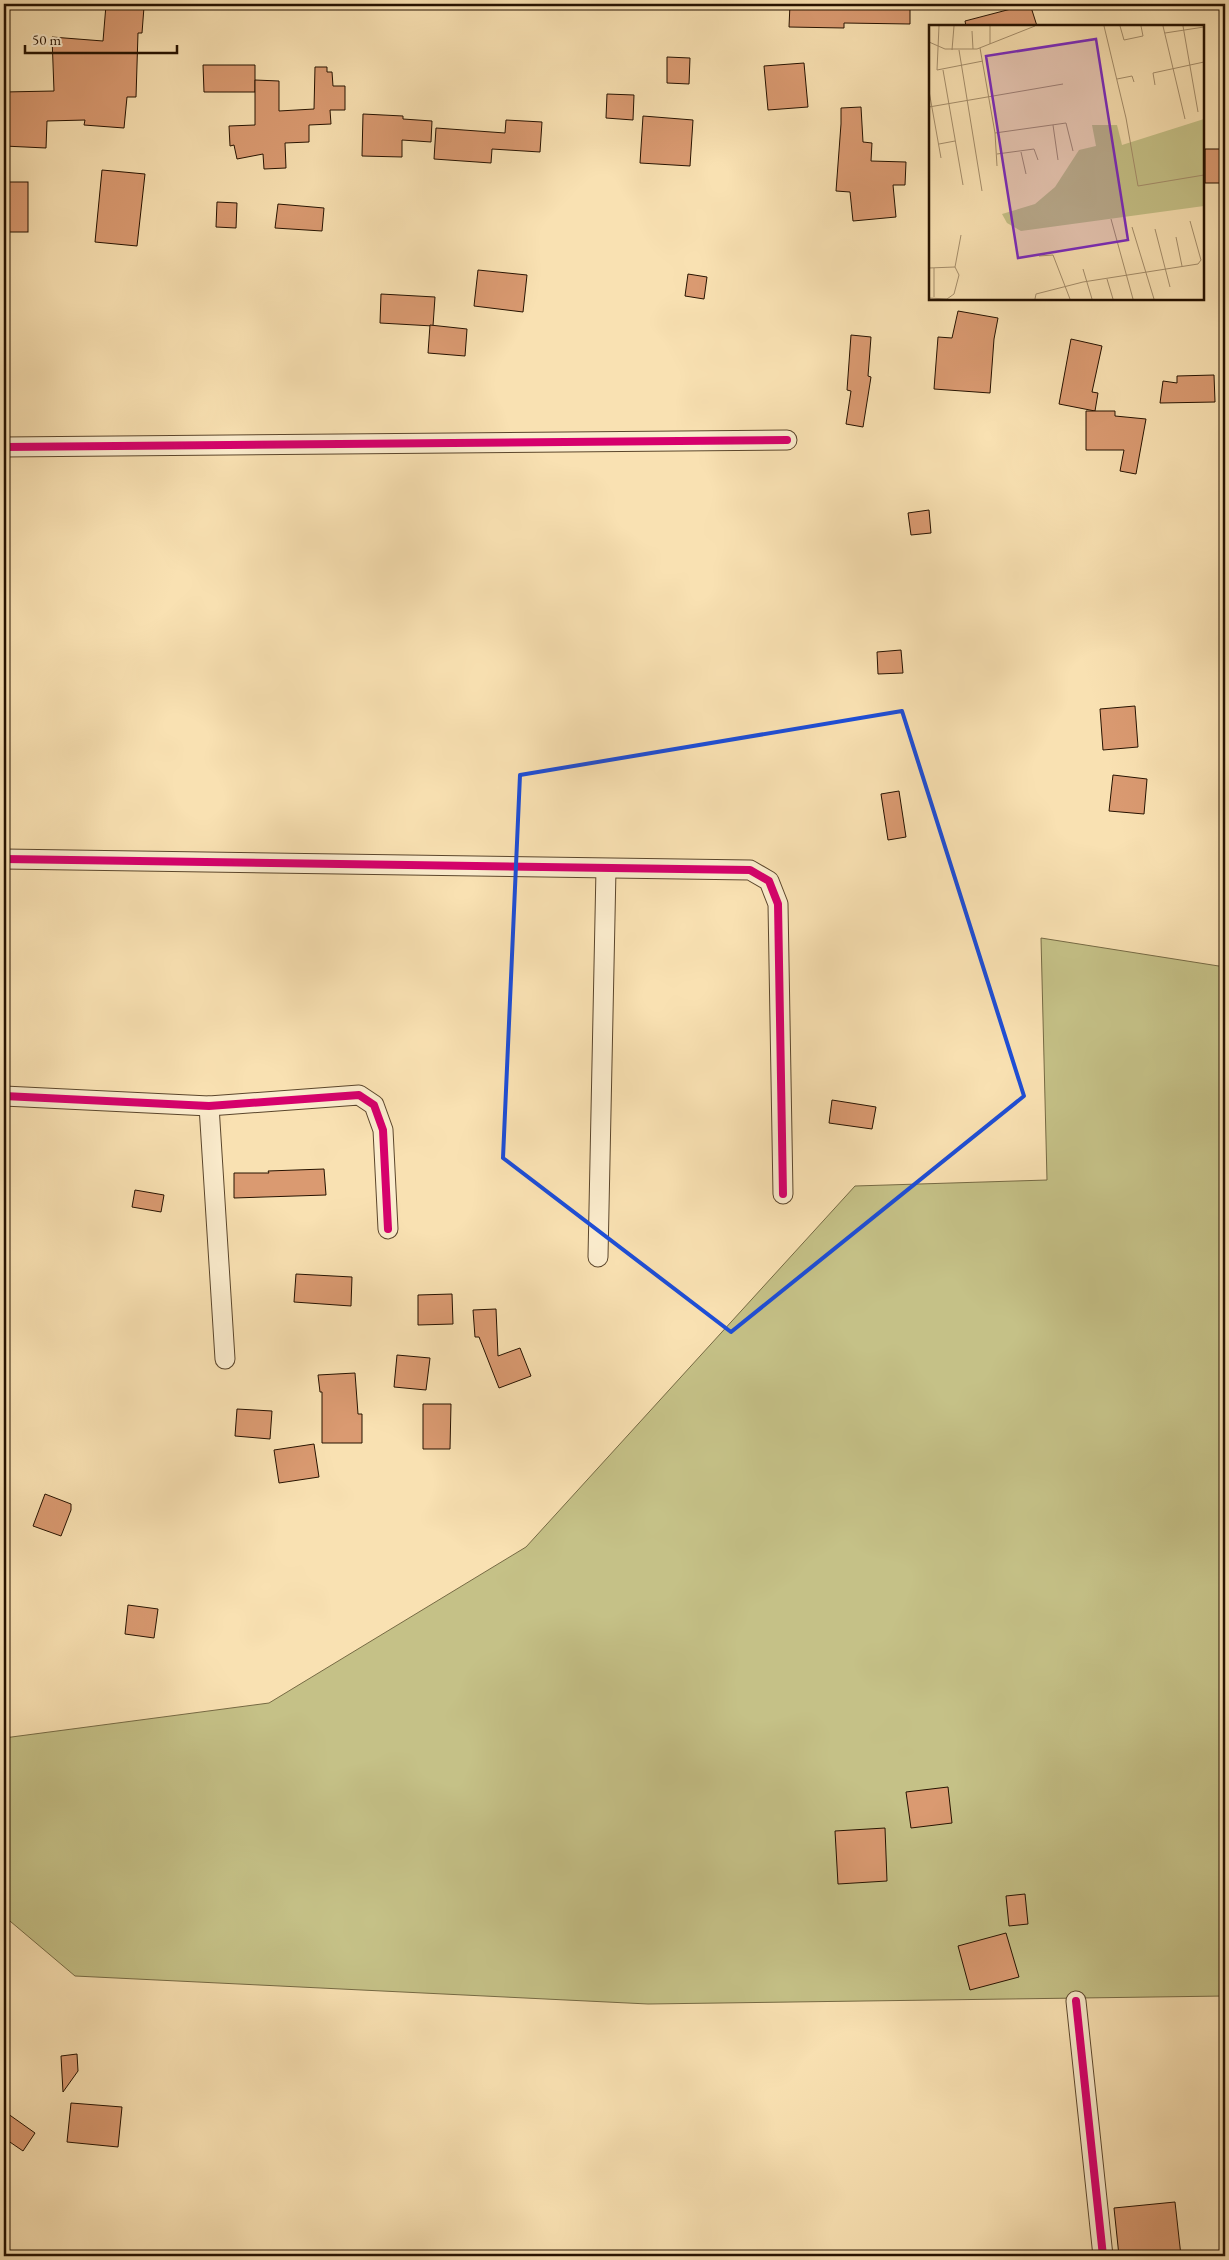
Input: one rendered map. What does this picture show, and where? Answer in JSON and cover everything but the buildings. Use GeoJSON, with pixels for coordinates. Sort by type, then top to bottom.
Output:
{"type":"FeatureCollection","features":[{"type":"Feature","properties":{"kind":"street"},"geometry":{"type":"LineString","coordinates":[[4,447],[787,440]]}},
{"type":"Feature","properties":{"kind":"street"},"geometry":{"type":"LineString","coordinates":[[4,859],[750,870],[769,881],[778,904],[783,1194]]}},
{"type":"Feature","properties":{"kind":"street"},"geometry":{"type":"LineString","coordinates":[[598,1257],[606,869]]}},
{"type":"Feature","properties":{"kind":"street"},"geometry":{"type":"LineString","coordinates":[[4,1096],[209,1106],[359,1095],[374,1106],[383,1130],[388,1229]]}},
{"type":"Feature","properties":{"kind":"street"},"geometry":{"type":"LineString","coordinates":[[209,1106],[225,1359]]}},
{"type":"Feature","properties":{"kind":"street"},"geometry":{"type":"LineString","coordinates":[[1076,2001],[1103,2256]]}},
{"type":"Feature","properties":{"kind":"highlighted area"},"geometry":{"type":"Polygon","coordinates":[[[902,711],[1024,1096],[731,1332],[503,1158],[520,775],[902,711]]]}},
{"type":"Feature","properties":{"kind":"shaded area"},"geometry":{"type":"Polygon","coordinates":[[[1041,938],[1225,967],[1225,1996],[648,2004],[75,1976],[4,1916],[4,1738],[269,1703],[526,1547],[855,1186],[1047,1180],[1041,938]]]}},
{"type":"Feature","properties":{"kind":"cycle path"},"geometry":{"type":"LineString","coordinates":[[4,447],[787,440]]}},
{"type":"Feature","properties":{"kind":"cycle path"},"geometry":{"type":"LineString","coordinates":[[4,859],[750,870],[769,881],[778,904],[783,1194]]}},
{"type":"Feature","properties":{"kind":"cycle path"},"geometry":{"type":"LineString","coordinates":[[4,1096],[209,1106],[359,1095],[374,1105],[383,1130],[388,1229]]}},
{"type":"Feature","properties":{"kind":"cycle path"},"geometry":{"type":"LineString","coordinates":[[1076,2001],[1103,2256]]}}]}
